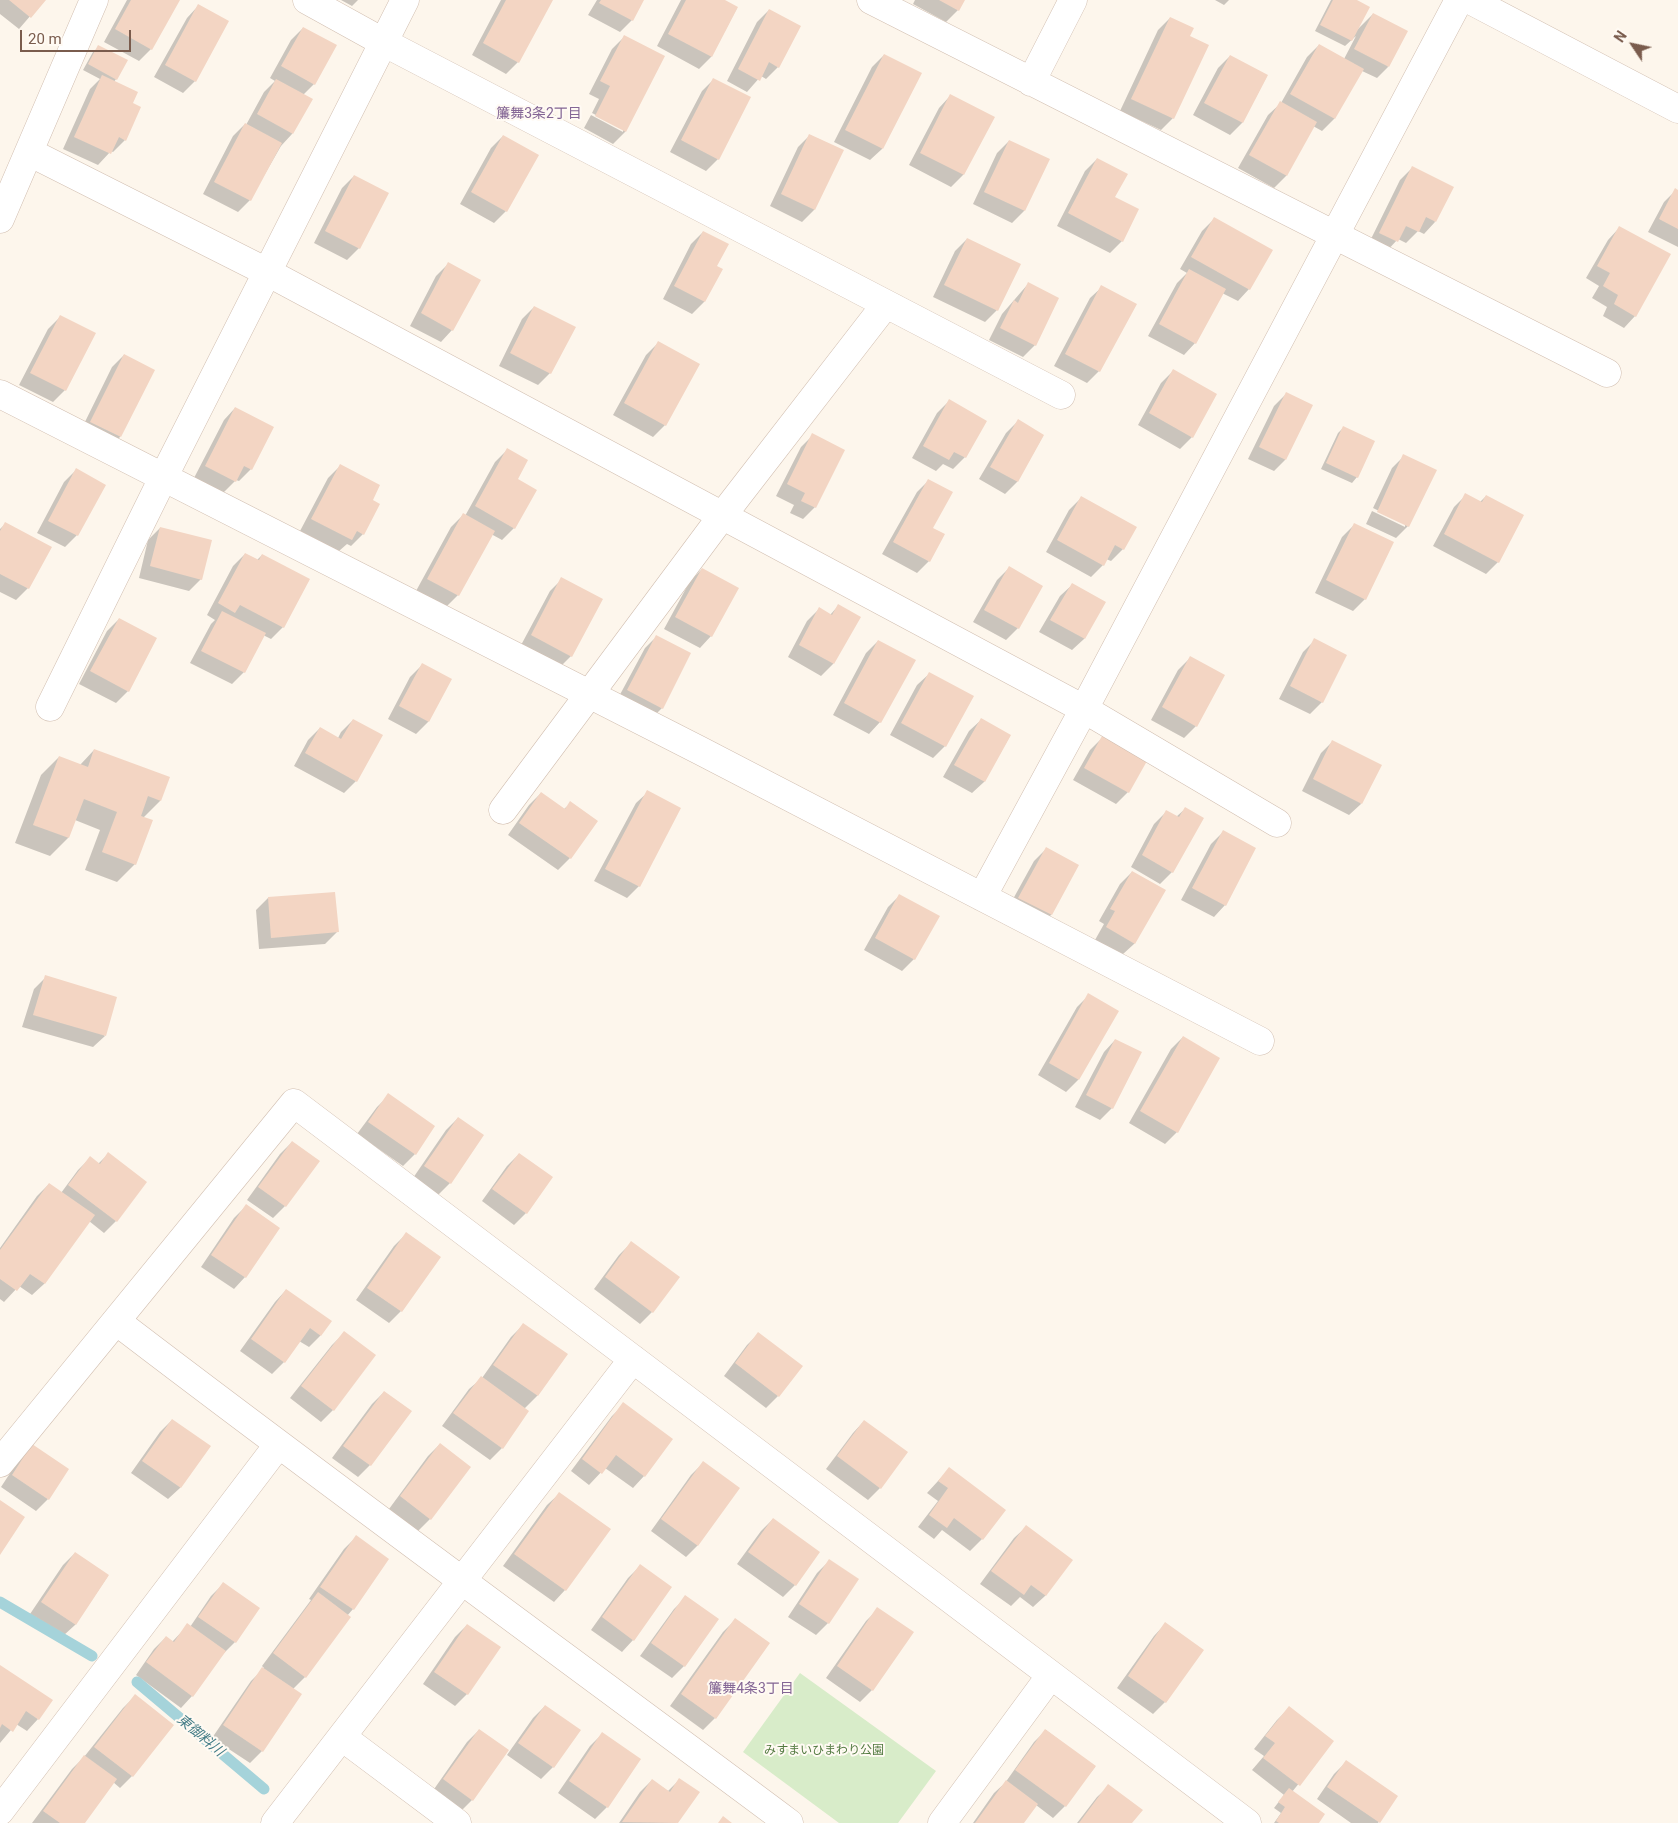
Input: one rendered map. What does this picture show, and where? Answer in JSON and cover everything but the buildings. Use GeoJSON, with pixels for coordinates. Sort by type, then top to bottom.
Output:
{"type":"FeatureCollection","features":[{"type":"Feature","properties":{"kind":"street"},"geometry":{"type":"LineString","coordinates":[[0,219],[94,0]]}},
{"type":"Feature","properties":{"kind":"street"},"geometry":{"type":"LineString","coordinates":[[307,0],[383,42],[1060,394]]}},
{"type":"Feature","properties":{"kind":"street"},"geometry":{"type":"LineString","coordinates":[[50,707],[404,0]]}},
{"type":"Feature","properties":{"kind":"street"},"geometry":{"type":"LineString","coordinates":[[871,0],[1607,373]]}},
{"type":"Feature","properties":{"kind":"street"},"geometry":{"type":"LineString","coordinates":[[1031,82],[1073,0]]}},
{"type":"Feature","properties":{"kind":"street"},"geometry":{"type":"LineString","coordinates":[[982,896],[1336,236],[1459,0]]}},
{"type":"Feature","properties":{"kind":"street"},"geometry":{"type":"LineString","coordinates":[[1470,0],[1678,109]]}},
{"type":"Feature","properties":{"kind":"street"},"geometry":{"type":"LineString","coordinates":[[29,152],[267,272],[1084,709],[1277,823]]}},
{"type":"Feature","properties":{"kind":"street"},"geometry":{"type":"LineString","coordinates":[[503,810],[722,516],[886,304]]}},
{"type":"Feature","properties":{"kind":"street"},"geometry":{"type":"LineString","coordinates":[[0,394],[590,694],[1260,1041]]}},
{"type":"Feature","properties":{"kind":"street"},"geometry":{"type":"LineString","coordinates":[[0,1463],[294,1103],[1247,1823]]}},
{"type":"Feature","properties":{"kind":"street"},"geometry":{"type":"LineString","coordinates":[[116,1321],[278,1444],[789,1823]]}},
{"type":"Feature","properties":{"kind":"street"},"geometry":{"type":"LineString","coordinates":[[275,1823],[633,1359]]}},
{"type":"Feature","properties":{"kind":"street"},"geometry":{"type":"LineString","coordinates":[[8,1823],[0,1812],[278,1444]]}},
{"type":"Feature","properties":{"kind":"street"},"geometry":{"type":"LineString","coordinates":[[942,1823],[1051,1675]]}},
{"type":"Feature","properties":{"kind":"street"},"geometry":{"type":"LineString","coordinates":[[342,1737],[457,1823]]}},
{"type":"Feature","properties":{"kind":"green space","name":"みすまいひまわり公園"},"geometry":{"type":"Polygon","coordinates":[[[800,1673],[936,1771],[898,1823],[839,1823],[743,1752],[800,1673]]]}},
{"type":"Feature","properties":{"kind":"waterway","name":"東御料川"},"geometry":{"type":"LineString","coordinates":[[0,1602],[92,1656]]}},
{"type":"Feature","properties":{"kind":"waterway","name":"東御料川"},"geometry":{"type":"LineString","coordinates":[[137,1682],[264,1789]]}},
{"type":"Feature","properties":{"kind":"district","name":"簾舞3条2丁目"},"geometry":{"type":"Point","coordinates":[539,114]}},
{"type":"Feature","properties":{"kind":"district","name":"簾舞4条3丁目"},"geometry":{"type":"Point","coordinates":[751,1689]}}]}
